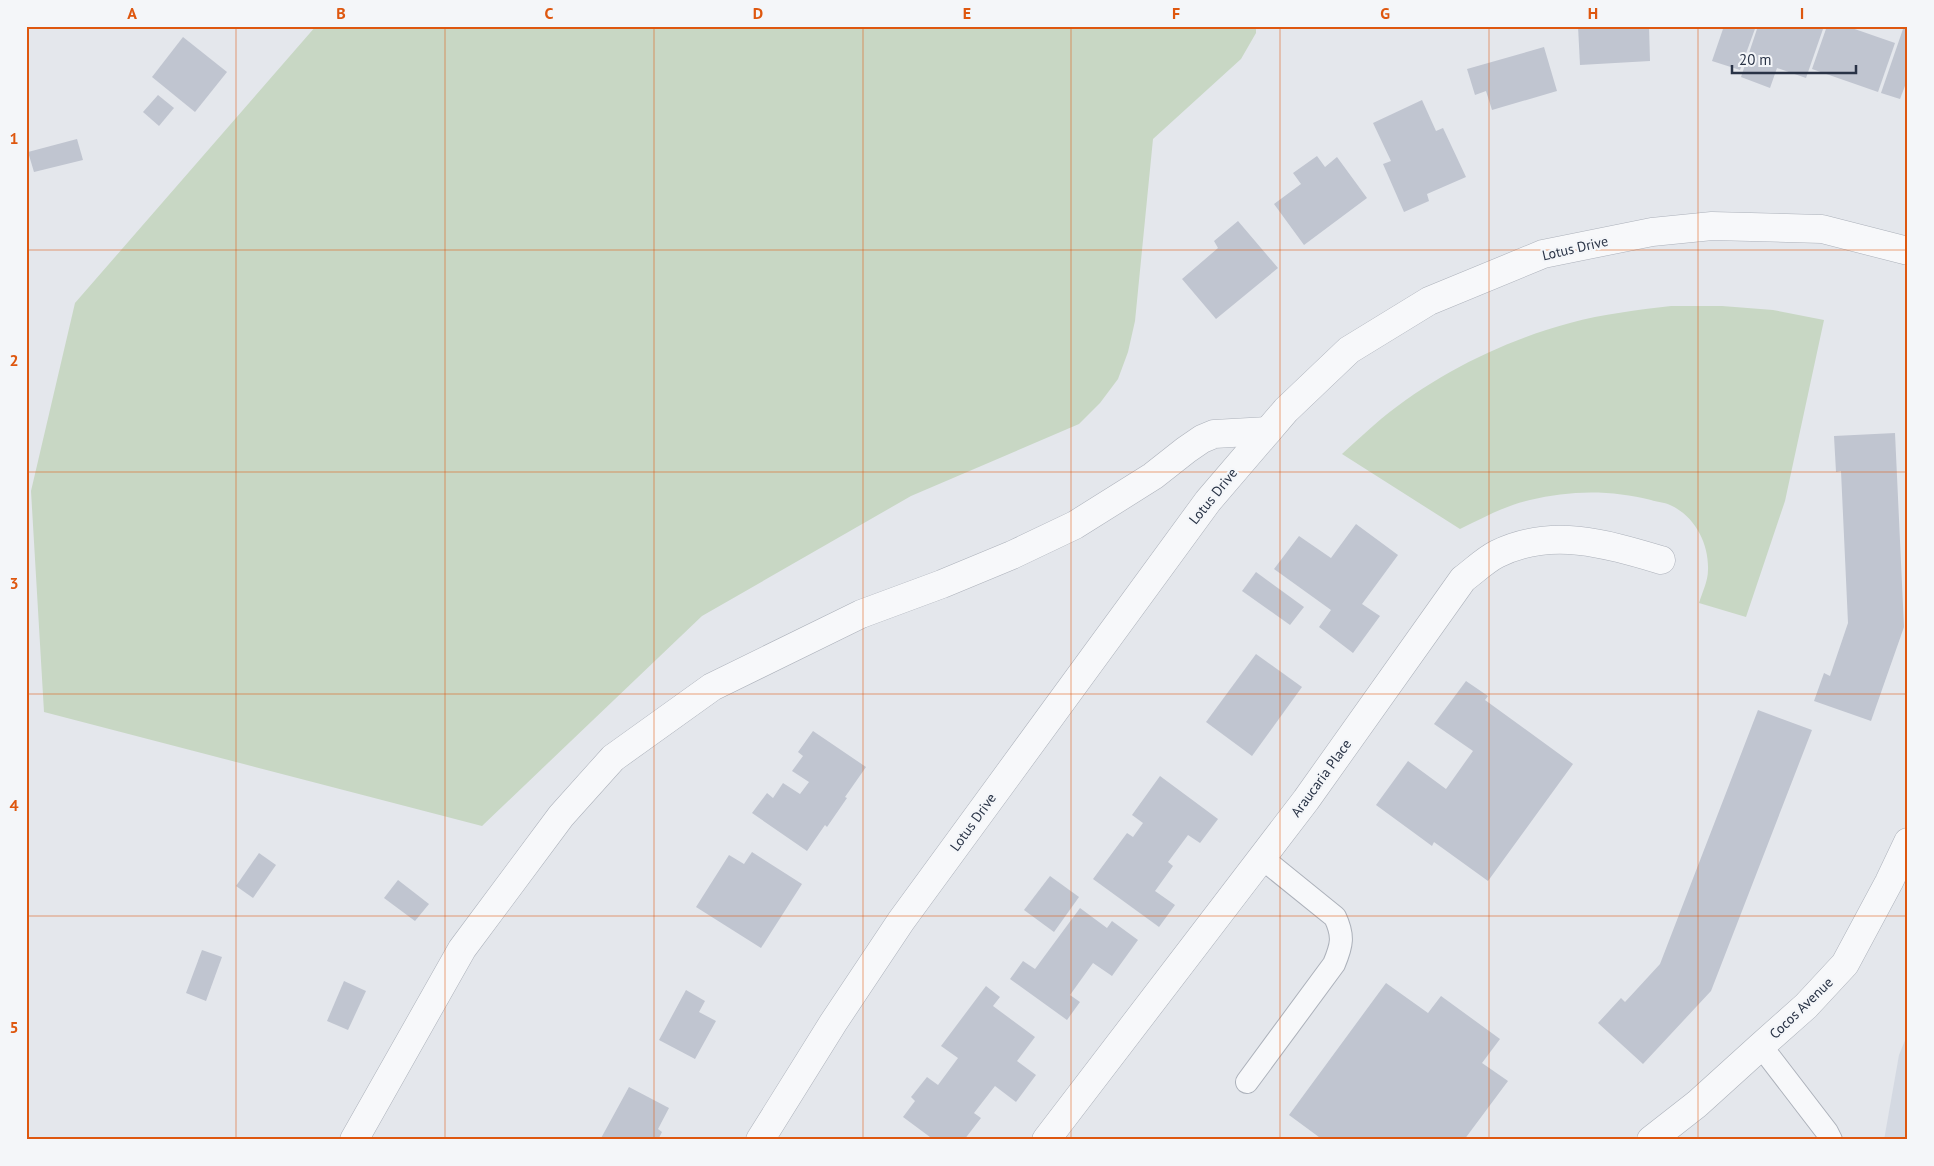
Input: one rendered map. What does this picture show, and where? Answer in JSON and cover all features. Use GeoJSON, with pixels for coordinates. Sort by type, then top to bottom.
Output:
{"type":"FeatureCollection","features":[{"type":"Feature","properties":{"kind":"street","name":"Lotus Drive"},"geometry":{"type":"LineString","coordinates":[[760,1140],[833,1023],[901,921],[1208,500],[1286,410],[1349,350],[1429,301],[1543,254],[1652,232],[1712,226],[1822,229],[1908,251]]}},
{"type":"Feature","properties":{"kind":"street"},"geometry":{"type":"LineString","coordinates":[[354,1140],[462,949],[561,816],[613,758],[712,687],[861,614],[942,584],[1012,555],[1075,525],[1153,476],[1202,439],[1214,434],[1268,431]]}},
{"type":"Feature","properties":{"kind":"street","name":"Araucaria Place"},"geometry":{"type":"LineString","coordinates":[[1046,1140],[1306,800],[1463,579],[1496,554],[1524,544],[1562,538],[1618,547],[1661,560]]}},
{"type":"Feature","properties":{"kind":"street","name":"Cocos Avenue"},"geometry":{"type":"LineString","coordinates":[[1651,1140],[1697,1104],[1806,1006],[1845,964],[1908,842]]}},
{"type":"Feature","properties":{"kind":"lane"},"geometry":{"type":"LineString","coordinates":[[1247,1082],[1334,964],[1342,946],[1340,928],[1335,917],[1262,858]]}},
{"type":"Feature","properties":{"kind":"lane"},"geometry":{"type":"LineString","coordinates":[[1761,1046],[1827,1132],[1831,1140]]}},
{"type":"Feature","properties":{"kind":"shaded area"},"geometry":{"type":"Polygon","coordinates":[[[1908,1033],[1908,1140],[1884,1140],[1899,1055],[1908,1033]]]}},
{"type":"Feature","properties":{"kind":"green space"},"geometry":{"type":"Polygon","coordinates":[[[316,26],[1256,26],[1256,33],[1241,59],[1153,139],[1135,321],[1128,352],[1118,379],[1100,403],[1079,424],[911,496],[702,616],[482,826],[44,712],[31,491],[75,303],[316,26]]]}},
{"type":"Feature","properties":{"kind":"green space"},"geometry":{"type":"Polygon","coordinates":[[[1671,306],[1722,306],[1773,310],[1824,320],[1785,501],[1746,617],[1699,603],[1708,574],[1706,550],[1699,532],[1687,516],[1668,504],[1621,494],[1591,492],[1560,494],[1512,505],[1460,529],[1342,454],[1402,403],[1447,374],[1495,349],[1545,330],[1582,320],[1671,306]]]}},
{"type":"Feature","properties":{"kind":"building"},"geometry":{"type":"Polygon","coordinates":[[[1578,26],[1649,26],[1650,61],[1580,65],[1578,26]]]}},
{"type":"Feature","properties":{"kind":"building"},"geometry":{"type":"Polygon","coordinates":[[[1724,26],[1756,26],[1740,70],[1712,61],[1724,26]]]}},
{"type":"Feature","properties":{"kind":"building"},"geometry":{"type":"Polygon","coordinates":[[[1758,26],[1815,26],[1823,29],[1806,78],[1777,68],[1770,88],[1741,77],[1758,26]]]}},
{"type":"Feature","properties":{"kind":"building"},"geometry":{"type":"Polygon","coordinates":[[[1827,26],[1846,26],[1895,43],[1878,92],[1812,69],[1827,26]]]}},
{"type":"Feature","properties":{"kind":"building"},"geometry":{"type":"Polygon","coordinates":[[[1904,26],[1908,26],[1908,78],[1900,99],[1881,93],[1904,26]]]}},
{"type":"Feature","properties":{"kind":"building"},"geometry":{"type":"Polygon","coordinates":[[[183,37],[227,72],[195,112],[152,77],[183,37]]]}},
{"type":"Feature","properties":{"kind":"building"},"geometry":{"type":"Polygon","coordinates":[[[1544,47],[1557,91],[1492,110],[1486,91],[1475,95],[1467,69],[1544,47]]]}},
{"type":"Feature","properties":{"kind":"building"},"geometry":{"type":"Polygon","coordinates":[[[158,95],[174,108],[159,126],[143,112],[158,95]]]}},
{"type":"Feature","properties":{"kind":"building"},"geometry":{"type":"Polygon","coordinates":[[[1422,100],[1436,131],[1443,128],[1466,177],[1427,194],[1429,201],[1404,212],[1383,164],[1391,161],[1373,123],[1422,100]]]}},
{"type":"Feature","properties":{"kind":"building"},"geometry":{"type":"Polygon","coordinates":[[[77,139],[83,160],[34,172],[28,152],[77,139]]]}},
{"type":"Feature","properties":{"kind":"building"},"geometry":{"type":"Polygon","coordinates":[[[1317,156],[1325,167],[1337,157],[1367,198],[1304,245],[1274,204],[1301,184],[1293,173],[1317,156]]]}},
{"type":"Feature","properties":{"kind":"building"},"geometry":{"type":"Polygon","coordinates":[[[1238,221],[1278,268],[1216,319],[1182,279],[1218,248],[1214,241],[1238,221]]]}},
{"type":"Feature","properties":{"kind":"building"},"geometry":{"type":"Polygon","coordinates":[[[1895,433],[1904,627],[1871,721],[1814,701],[1824,673],[1830,676],[1848,623],[1841,471],[1836,472],[1834,436],[1895,433]]]}},
{"type":"Feature","properties":{"kind":"building"},"geometry":{"type":"Polygon","coordinates":[[[1356,524],[1398,555],[1362,604],[1380,616],[1353,653],[1319,627],[1331,610],[1274,569],[1299,536],[1331,558],[1356,524]]]}},
{"type":"Feature","properties":{"kind":"building"},"geometry":{"type":"Polygon","coordinates":[[[1256,572],[1304,607],[1290,625],[1242,591],[1256,572]]]}},
{"type":"Feature","properties":{"kind":"building"},"geometry":{"type":"Polygon","coordinates":[[[1256,654],[1302,687],[1252,756],[1206,722],[1256,654]]]}},
{"type":"Feature","properties":{"kind":"building"},"geometry":{"type":"Polygon","coordinates":[[[1466,681],[1488,696],[1485,700],[1573,764],[1488,881],[1434,842],[1432,846],[1376,805],[1408,761],[1446,789],[1473,751],[1434,724],[1466,681]]]}},
{"type":"Feature","properties":{"kind":"building"},"geometry":{"type":"Polygon","coordinates":[[[1758,710],[1812,730],[1711,991],[1643,1064],[1598,1023],[1621,998],[1625,1002],[1660,964],[1758,710]]]}},
{"type":"Feature","properties":{"kind":"building"},"geometry":{"type":"Polygon","coordinates":[[[813,731],[866,767],[827,827],[825,825],[807,851],[752,813],[767,793],[773,798],[783,783],[800,794],[809,782],[792,771],[803,756],[798,752],[813,731]]]}},
{"type":"Feature","properties":{"kind":"building"},"geometry":{"type":"Polygon","coordinates":[[[1160,776],[1218,819],[1200,843],[1188,835],[1168,862],[1173,866],[1155,891],[1175,905],[1159,927],[1093,879],[1127,833],[1133,837],[1143,823],[1132,815],[1160,776]]]}},
{"type":"Feature","properties":{"kind":"building"},"geometry":{"type":"Polygon","coordinates":[[[752,852],[802,884],[761,948],[696,907],[729,855],[744,864],[752,852]]]}},
{"type":"Feature","properties":{"kind":"building"},"geometry":{"type":"Polygon","coordinates":[[[259,853],[276,865],[253,898],[236,886],[259,853]]]}},
{"type":"Feature","properties":{"kind":"building"},"geometry":{"type":"Polygon","coordinates":[[[1050,876],[1079,897],[1054,932],[1024,910],[1050,876]]]}},
{"type":"Feature","properties":{"kind":"building"},"geometry":{"type":"Polygon","coordinates":[[[398,880],[429,904],[415,921],[384,898],[398,880]]]}},
{"type":"Feature","properties":{"kind":"building"},"geometry":{"type":"Polygon","coordinates":[[[1080,908],[1107,928],[1112,921],[1138,940],[1112,976],[1093,963],[1070,995],[1080,1002],[1067,1020],[1010,979],[1023,961],[1035,969],[1080,908]]]}},
{"type":"Feature","properties":{"kind":"building"},"geometry":{"type":"Polygon","coordinates":[[[202,950],[222,957],[206,1001],[186,993],[202,950]]]}},
{"type":"Feature","properties":{"kind":"building"},"geometry":{"type":"Polygon","coordinates":[[[344,981],[366,991],[348,1030],[327,1021],[344,981]]]}},
{"type":"Feature","properties":{"kind":"building"},"geometry":{"type":"Polygon","coordinates":[[[1386,983],[1428,1013],[1441,996],[1500,1039],[1482,1063],[1508,1081],[1464,1140],[1323,1140],[1289,1115],[1386,983]]]}},
{"type":"Feature","properties":{"kind":"building"},"geometry":{"type":"Polygon","coordinates":[[[986,986],[1000,997],[993,1006],[1035,1037],[1017,1061],[1036,1075],[1016,1102],[995,1086],[974,1113],[981,1118],[964,1140],[934,1140],[903,1117],[915,1101],[911,1097],[927,1077],[938,1085],[958,1058],[941,1046],[986,986]]]}},
{"type":"Feature","properties":{"kind":"building"},"geometry":{"type":"Polygon","coordinates":[[[686,990],[705,1001],[699,1012],[716,1021],[695,1059],[659,1040],[686,990]]]}},
{"type":"Feature","properties":{"kind":"building"},"geometry":{"type":"Polygon","coordinates":[[[629,1087],[669,1108],[658,1129],[662,1132],[658,1140],[600,1140],[629,1087]]]}}]}
